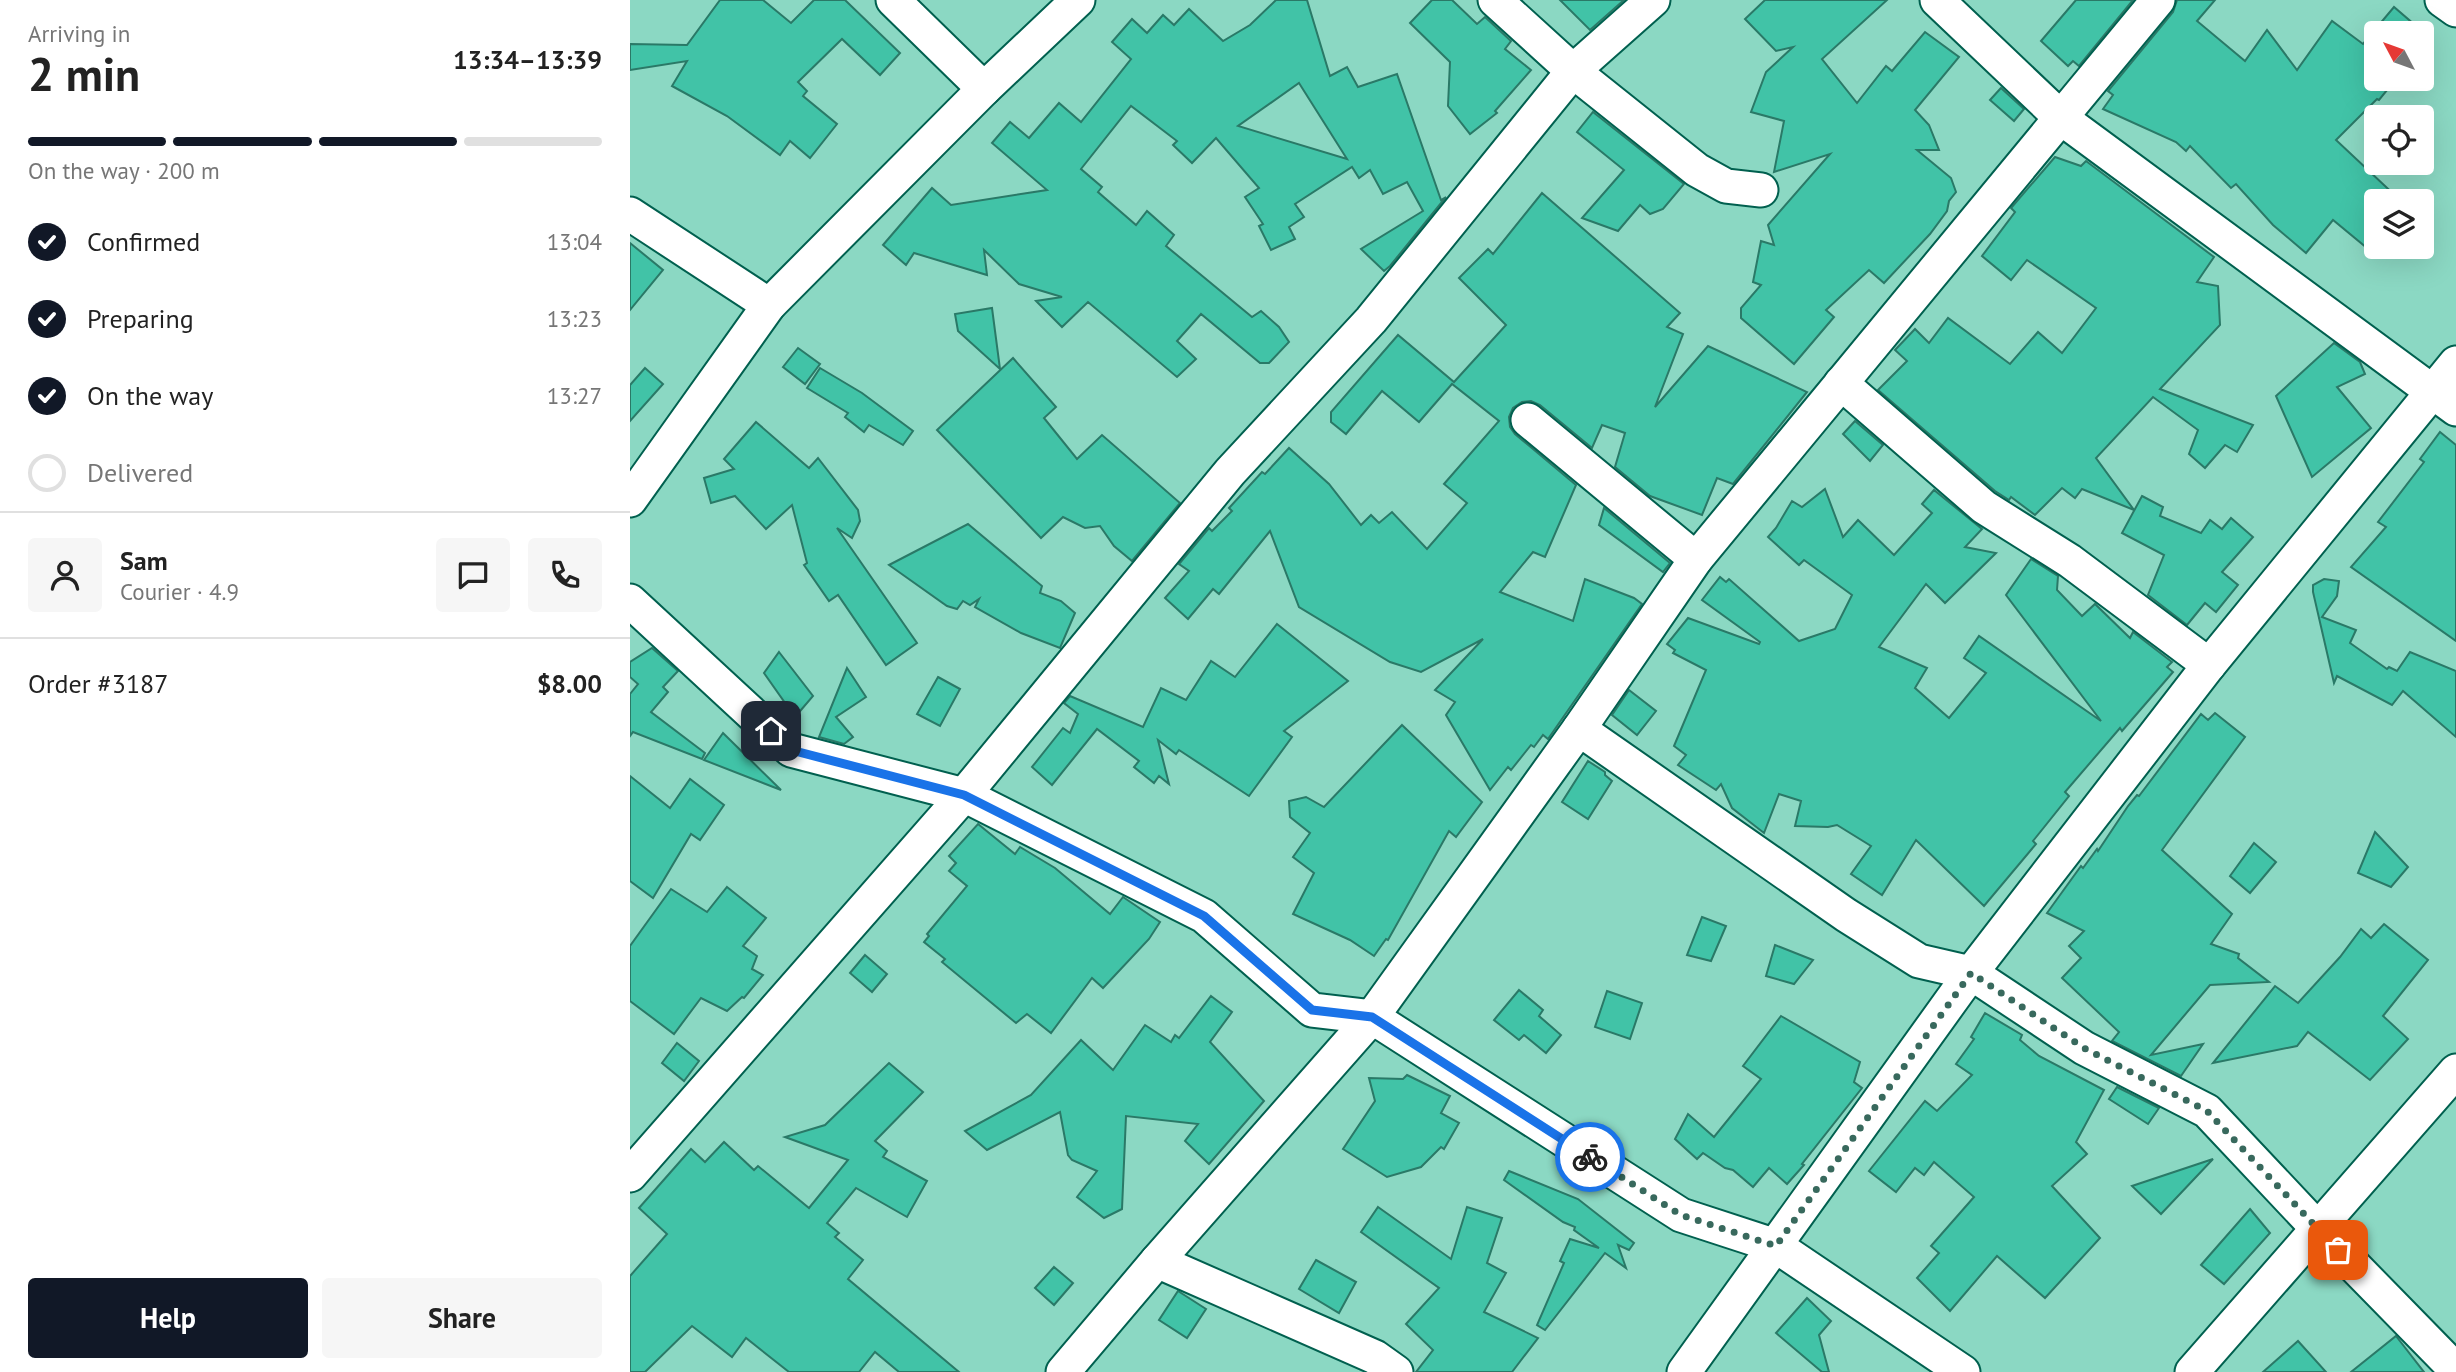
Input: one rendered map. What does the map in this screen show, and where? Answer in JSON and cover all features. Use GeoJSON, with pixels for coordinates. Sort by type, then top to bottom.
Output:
{"type":"FeatureCollection","features":[{"type":"Feature","properties":{"kind":"street"},"geometry":{"type":"LineString","coordinates":[[893,0],[984,89]]}},
{"type":"Feature","properties":{"kind":"street"},"geometry":{"type":"LineString","coordinates":[[630,500],[769,304],[984,89],[1078,0]]}},
{"type":"Feature","properties":{"kind":"street"},"geometry":{"type":"LineString","coordinates":[[1495,0],[1573,71],[1697,170],[1726,186],[1761,190]]}},
{"type":"Feature","properties":{"kind":"street"},"geometry":{"type":"LineString","coordinates":[[630,1175],[964,795],[1230,472],[1371,320],[1573,71],[1653,0]]}},
{"type":"Feature","properties":{"kind":"street"},"geometry":{"type":"LineString","coordinates":[[1937,0],[2061,118],[2445,400]]}},
{"type":"Feature","properties":{"kind":"street"},"geometry":{"type":"LineString","coordinates":[[1063,1372],[1372,1017],[1579,729],[1696,559],[2158,0]]}},
{"type":"Feature","properties":{"kind":"street"},"geometry":{"type":"LineString","coordinates":[[2442,0],[2456,10]]}},
{"type":"Feature","properties":{"kind":"street"},"geometry":{"type":"LineString","coordinates":[[630,214],[769,304]]}},
{"type":"Feature","properties":{"kind":"street"},"geometry":{"type":"LineString","coordinates":[[1684,1372],[1971,973],[2209,665],[2445,400],[2456,363]]}},
{"type":"Feature","properties":{"kind":"street"},"geometry":{"type":"LineString","coordinates":[[1841,383],[1984,507],[2070,561],[2209,665]]}},
{"type":"Feature","properties":{"kind":"street"},"geometry":{"type":"LineString","coordinates":[[1528,420],[1696,559]]}},
{"type":"Feature","properties":{"kind":"street"},"geometry":{"type":"LineString","coordinates":[[630,601],[791,750],[964,795],[1204,916],[1312,1010],[1372,1017],[1681,1215],[1776,1246],[1963,1372]]}},
{"type":"Feature","properties":{"kind":"street"},"geometry":{"type":"LineString","coordinates":[[1579,729],[1846,915],[1908,955],[1919,961],[1971,973],[2084,1048],[2207,1111],[2456,1370]]}},
{"type":"Feature","properties":{"kind":"street"},"geometry":{"type":"LineString","coordinates":[[2192,1372],[2456,1071]]}},
{"type":"Feature","properties":{"kind":"street"},"geometry":{"type":"LineString","coordinates":[[1157,1261],[1375,1357],[1396,1372]]}},
{"type":"Feature","properties":{"kind":"building"},"geometry":{"type":"Polygon","coordinates":[[[720,0],[763,0],[791,23],[814,0],[845,0],[900,53],[880,75],[842,39],[798,82],[807,91],[803,96],[837,124],[810,158],[790,141],[780,155],[727,116],[672,86],[687,61],[630,70],[630,44],[687,45],[720,0]]]}},
{"type":"Feature","properties":{"kind":"building"},"geometry":{"type":"Polygon","coordinates":[[[1276,0],[1307,0],[1330,76],[1347,67],[1358,87],[1397,74],[1441,200],[1446,197],[1384,271],[1361,249],[1423,211],[1407,182],[1383,194],[1370,170],[1359,178],[1352,167],[1295,204],[1304,217],[1289,227],[1295,239],[1271,250],[1259,226],[1263,224],[1245,197],[1259,188],[1216,138],[1192,163],[1173,145],[1177,141],[1131,106],[1081,169],[1102,187],[1098,192],[1136,225],[1147,211],[1174,235],[1166,246],[1252,317],[1261,311],[1279,327],[1289,342],[1269,363],[1260,363],[1201,314],[1177,341],[1196,359],[1177,377],[1088,302],[1062,327],[1036,301],[1062,297],[1019,284],[984,250],[987,275],[914,253],[906,265],[883,245],[932,188],[951,205],[1047,190],[992,143],[1010,122],[1029,138],[1059,103],[1081,122],[1131,59],[1112,42],[1132,19],[1147,33],[1163,15],[1174,25],[1189,9],[1223,41],[1250,25],[1276,0]],[[1299,83],[1238,126],[1347,159],[1299,83]]]}},
{"type":"Feature","properties":{"kind":"building"},"geometry":{"type":"Polygon","coordinates":[[[1432,0],[1452,0],[1477,24],[1485,17],[1511,41],[1505,49],[1531,70],[1495,111],[1497,113],[1470,134],[1448,106],[1450,62],[1410,23],[1432,0]]]}},
{"type":"Feature","properties":{"kind":"building"},"geometry":{"type":"Polygon","coordinates":[[[1560,0],[1624,0],[1590,30],[1560,0]]]}},
{"type":"Feature","properties":{"kind":"building"},"geometry":{"type":"Polygon","coordinates":[[[1765,0],[1887,0],[1822,59],[1857,103],[1886,66],[1892,71],[1925,32],[1959,57],[1915,110],[1929,125],[1939,150],[1917,150],[1951,178],[1956,192],[1949,201],[1947,211],[1930,234],[1884,283],[1869,270],[1826,310],[1834,317],[1794,364],[1741,318],[1741,308],[1761,285],[1753,282],[1761,241],[1774,245],[1768,225],[1830,154],[1774,172],[1784,121],[1751,112],[1766,72],[1793,47],[1776,51],[1745,19],[1765,0]]]}},
{"type":"Feature","properties":{"kind":"building"},"geometry":{"type":"Polygon","coordinates":[[[2076,0],[2133,0],[2079,66],[2073,61],[2068,66],[2041,41],[2076,0]]]}},
{"type":"Feature","properties":{"kind":"building"},"geometry":{"type":"Polygon","coordinates":[[[2177,0],[2215,0],[2197,21],[2245,61],[2267,30],[2297,70],[2332,21],[2364,43],[2364,91],[2386,91],[2379,100],[2371,105],[2364,105],[2364,112],[2336,140],[2364,166],[2364,175],[2373,175],[2388,189],[2364,189],[2364,246],[2333,220],[2306,253],[2273,225],[2236,184],[2231,188],[2190,146],[2186,151],[2176,142],[2103,109],[2113,95],[2108,91],[2173,12],[2177,0]]]}},
{"type":"Feature","properties":{"kind":"building"},"geometry":{"type":"Polygon","coordinates":[[[2394,7],[2410,21],[2382,21],[2394,7]]]}},
{"type":"Feature","properties":{"kind":"building"},"geometry":{"type":"Polygon","coordinates":[[[2001,88],[2024,109],[2014,121],[1990,100],[2001,88]]]}},
{"type":"Feature","properties":{"kind":"building"},"geometry":{"type":"Polygon","coordinates":[[[1593,112],[1684,184],[1663,209],[1650,214],[1640,205],[1618,231],[1582,218],[1624,170],[1577,132],[1593,112]]]}},
{"type":"Feature","properties":{"kind":"building"},"geometry":{"type":"Polygon","coordinates":[[[2055,157],[2081,166],[2086,161],[2214,257],[2197,282],[2218,286],[2220,325],[2160,389],[2253,425],[2237,452],[2225,445],[2205,468],[2189,454],[2198,430],[2153,397],[2096,458],[2134,510],[2082,489],[2075,498],[2062,488],[2035,515],[2011,497],[2009,500],[1995,491],[1878,390],[1907,361],[1895,350],[1915,329],[1929,343],[1948,318],[2010,364],[2038,332],[2062,353],[2096,308],[2027,260],[2011,280],[1982,256],[2015,212],[2011,208],[2055,157]]]}},
{"type":"Feature","properties":{"kind":"building"},"geometry":{"type":"Polygon","coordinates":[[[1542,193],[1680,313],[1667,327],[1683,334],[1655,407],[1708,346],[1807,392],[1733,484],[1717,478],[1702,515],[1650,496],[1615,467],[1625,433],[1602,425],[1592,448],[1540,405],[1531,401],[1522,402],[1513,408],[1509,417],[1510,427],[1515,434],[1576,485],[1545,557],[1533,552],[1500,592],[1573,621],[1585,579],[1634,598],[1642,604],[1548,739],[1543,735],[1534,747],[1531,745],[1511,770],[1508,767],[1490,790],[1446,715],[1455,702],[1435,690],[1483,639],[1421,672],[1390,662],[1299,607],[1270,531],[1219,594],[1213,589],[1188,619],[1165,598],[1189,571],[1179,564],[1209,528],[1212,531],[1232,511],[1229,508],[1262,472],[1265,474],[1289,448],[1329,484],[1361,525],[1371,515],[1379,523],[1392,512],[1427,549],[1467,503],[1444,484],[1499,421],[1452,384],[1419,422],[1382,391],[1346,434],[1331,422],[1331,412],[1398,335],[1454,382],[1506,325],[1459,278],[1488,249],[1493,254],[1542,193]]]}},
{"type":"Feature","properties":{"kind":"building"},"geometry":{"type":"Polygon","coordinates":[[[630,243],[663,270],[630,310],[630,243]]]}},
{"type":"Feature","properties":{"kind":"building"},"geometry":{"type":"Polygon","coordinates":[[[992,308],[1000,369],[958,331],[955,314],[992,308]]]}},
{"type":"Feature","properties":{"kind":"building"},"geometry":{"type":"Polygon","coordinates":[[[2334,343],[2360,362],[2365,374],[2337,387],[2371,428],[2312,477],[2276,396],[2334,343]]]}},
{"type":"Feature","properties":{"kind":"building"},"geometry":{"type":"Polygon","coordinates":[[[798,348],[820,364],[805,384],[783,367],[798,348]]]}},
{"type":"Feature","properties":{"kind":"building"},"geometry":{"type":"Polygon","coordinates":[[[1013,358],[1056,407],[1044,418],[1077,459],[1102,435],[1180,503],[1132,561],[1114,546],[1100,526],[1085,528],[1063,517],[1041,538],[937,430],[1013,358]]]}},
{"type":"Feature","properties":{"kind":"building"},"geometry":{"type":"Polygon","coordinates":[[[645,368],[663,384],[630,421],[630,385],[645,368]]]}},
{"type":"Feature","properties":{"kind":"building"},"geometry":{"type":"Polygon","coordinates":[[[820,368],[862,393],[913,431],[903,445],[869,425],[864,432],[845,417],[848,413],[807,388],[820,368]]]}},
{"type":"Feature","properties":{"kind":"building"},"geometry":{"type":"Polygon","coordinates":[[[1855,421],[1883,445],[1870,461],[1843,434],[1855,421]]]}},
{"type":"Feature","properties":{"kind":"building"},"geometry":{"type":"Polygon","coordinates":[[[756,422],[809,468],[818,458],[858,510],[860,521],[852,538],[837,528],[917,643],[886,665],[838,595],[829,601],[804,565],[807,563],[792,505],[766,529],[735,496],[711,503],[704,478],[734,469],[724,459],[756,422]]]}},
{"type":"Feature","properties":{"kind":"building"},"geometry":{"type":"Polygon","coordinates":[[[2440,432],[2456,445],[2456,641],[2351,567],[2386,527],[2378,522],[2424,462],[2420,459],[2440,432]]]}},
{"type":"Feature","properties":{"kind":"building"},"geometry":{"type":"Polygon","coordinates":[[[1825,489],[1843,537],[1858,520],[1894,555],[1932,513],[1922,504],[1934,490],[1982,529],[1965,547],[1996,553],[1945,603],[1926,584],[1879,647],[1927,668],[1915,688],[1949,718],[1986,673],[1964,658],[1979,636],[2101,721],[2006,595],[2031,559],[2058,576],[2057,590],[2082,616],[2095,604],[2130,638],[2133,632],[2172,662],[2167,667],[2173,672],[2065,792],[2069,796],[2033,841],[2036,844],[1984,906],[1916,840],[1882,895],[1851,874],[1871,846],[1837,825],[1795,826],[1801,801],[1779,794],[1764,833],[1732,808],[1721,784],[1716,790],[1678,765],[1686,755],[1674,746],[1706,670],[1673,653],[1675,650],[1667,644],[1688,618],[1759,644],[1760,642],[1702,600],[1720,577],[1726,582],[1729,579],[1799,641],[1835,629],[1852,595],[1804,560],[1799,565],[1768,537],[1792,501],[1802,507],[1825,489]]]}},
{"type":"Feature","properties":{"kind":"building"},"geometry":{"type":"Polygon","coordinates":[[[2142,496],[2163,507],[2160,516],[2201,533],[2210,520],[2222,529],[2231,518],[2253,537],[2222,572],[2238,585],[2216,612],[2205,603],[2187,625],[2148,595],[2164,555],[2122,533],[2142,496]]]}},
{"type":"Feature","properties":{"kind":"building"},"geometry":{"type":"Polygon","coordinates":[[[1604,508],[1670,563],[1663,572],[1599,525],[1604,508]]]}},
{"type":"Feature","properties":{"kind":"building"},"geometry":{"type":"Polygon","coordinates":[[[968,524],[1042,586],[1040,593],[1061,601],[1075,613],[1060,648],[1021,633],[975,607],[979,599],[970,605],[963,601],[957,609],[947,606],[889,565],[968,524]]]}},
{"type":"Feature","properties":{"kind":"building"},"geometry":{"type":"Polygon","coordinates":[[[2324,579],[2339,581],[2337,596],[2322,617],[2356,630],[2350,643],[2387,669],[2389,667],[2397,671],[2410,652],[2456,671],[2456,737],[2403,691],[2392,705],[2337,676],[2334,683],[2313,592],[2313,585],[2324,579]]]}},
{"type":"Feature","properties":{"kind":"building"},"geometry":{"type":"Polygon","coordinates":[[[1277,624],[1348,681],[1284,731],[1292,737],[1249,796],[1179,750],[1176,754],[1158,740],[1169,784],[1159,776],[1154,783],[1134,767],[1139,761],[1097,729],[1052,785],[1032,767],[1063,728],[1070,733],[1078,714],[1064,703],[1070,696],[1143,727],[1161,688],[1186,700],[1211,661],[1235,677],[1277,624]]]}},
{"type":"Feature","properties":{"kind":"building"},"geometry":{"type":"Polygon","coordinates":[[[652,648],[678,671],[663,687],[668,692],[651,712],[705,753],[702,759],[633,732],[630,736],[630,694],[638,684],[630,677],[630,662],[652,648]]]}},
{"type":"Feature","properties":{"kind":"building"},"geometry":{"type":"Polygon","coordinates":[[[779,652],[813,696],[795,717],[764,673],[779,652]]]}},
{"type":"Feature","properties":{"kind":"building"},"geometry":{"type":"Polygon","coordinates":[[[847,668],[866,697],[836,717],[853,737],[844,744],[819,737],[847,668]]]}},
{"type":"Feature","properties":{"kind":"building"},"geometry":{"type":"Polygon","coordinates":[[[938,677],[960,689],[940,726],[917,714],[938,677]]]}},
{"type":"Feature","properties":{"kind":"building"},"geometry":{"type":"Polygon","coordinates":[[[1629,690],[1656,711],[1637,735],[1612,715],[1629,690]]]}},
{"type":"Feature","properties":{"kind":"building"},"geometry":{"type":"Polygon","coordinates":[[[2215,713],[2245,737],[2162,850],[2232,914],[2211,944],[2239,954],[2238,958],[2269,982],[2210,985],[2151,1055],[2203,1044],[2181,1076],[2112,1041],[2119,1032],[2062,978],[2081,958],[2069,946],[2084,931],[2047,913],[2081,866],[2083,868],[2097,849],[2098,851],[2128,806],[2139,796],[2201,714],[2208,720],[2215,713]]]}},
{"type":"Feature","properties":{"kind":"building"},"geometry":{"type":"Polygon","coordinates":[[[1402,725],[1482,802],[1456,837],[1449,831],[1388,940],[1386,939],[1374,956],[1350,940],[1293,914],[1314,873],[1293,857],[1310,833],[1290,817],[1289,801],[1306,797],[1324,807],[1402,725]]]}},
{"type":"Feature","properties":{"kind":"building"},"geometry":{"type":"Polygon","coordinates":[[[723,733],[781,790],[704,760],[723,733]]]}},
{"type":"Feature","properties":{"kind":"building"},"geometry":{"type":"Polygon","coordinates":[[[1588,761],[1605,772],[1612,781],[1588,819],[1562,802],[1588,761]]]}},
{"type":"Feature","properties":{"kind":"building"},"geometry":{"type":"Polygon","coordinates":[[[630,776],[670,808],[690,779],[724,805],[700,840],[691,834],[653,898],[630,881],[630,776]]]}},
{"type":"Feature","properties":{"kind":"building"},"geometry":{"type":"Polygon","coordinates":[[[978,824],[1015,854],[1020,847],[1055,868],[1110,914],[1123,897],[1160,922],[1149,939],[1103,988],[1092,978],[1051,1033],[1027,1014],[1016,1023],[942,962],[945,959],[924,942],[929,936],[927,934],[967,886],[949,871],[956,863],[949,856],[978,824]]]}},
{"type":"Feature","properties":{"kind":"building"},"geometry":{"type":"Polygon","coordinates":[[[2375,832],[2408,867],[2391,887],[2358,873],[2375,832]]]}},
{"type":"Feature","properties":{"kind":"building"},"geometry":{"type":"Polygon","coordinates":[[[2254,843],[2276,862],[2250,893],[2230,876],[2254,843]]]}},
{"type":"Feature","properties":{"kind":"building"},"geometry":{"type":"Polygon","coordinates":[[[727,887],[766,918],[743,946],[757,956],[752,969],[763,975],[744,998],[727,1011],[701,998],[674,1034],[630,1001],[630,946],[671,889],[707,912],[727,887]]]}},
{"type":"Feature","properties":{"kind":"building"},"geometry":{"type":"Polygon","coordinates":[[[1702,917],[1726,926],[1711,961],[1687,955],[1702,917]]]}},
{"type":"Feature","properties":{"kind":"building"},"geometry":{"type":"Polygon","coordinates":[[[2384,924],[2428,960],[2383,1016],[2408,1039],[2370,1080],[2308,1032],[2297,1046],[2213,1063],[2275,986],[2298,1003],[2340,957],[2361,929],[2371,938],[2384,924]]]}},
{"type":"Feature","properties":{"kind":"building"},"geometry":{"type":"Polygon","coordinates":[[[1775,945],[1813,960],[1794,984],[1766,976],[1775,945]]]}},
{"type":"Feature","properties":{"kind":"building"},"geometry":{"type":"Polygon","coordinates":[[[865,955],[887,974],[872,992],[850,973],[865,955]]]}},
{"type":"Feature","properties":{"kind":"building"},"geometry":{"type":"Polygon","coordinates":[[[1519,990],[1543,1010],[1539,1016],[1561,1035],[1546,1053],[1524,1035],[1519,1040],[1494,1020],[1519,990]]]}},
{"type":"Feature","properties":{"kind":"building"},"geometry":{"type":"Polygon","coordinates":[[[1607,991],[1642,1003],[1630,1039],[1595,1027],[1607,991]]]}},
{"type":"Feature","properties":{"kind":"building"},"geometry":{"type":"Polygon","coordinates":[[[1211,996],[1232,1012],[1210,1042],[1264,1101],[1209,1164],[1185,1141],[1198,1124],[1126,1116],[1122,1209],[1104,1218],[1077,1197],[1097,1171],[1072,1160],[1068,1155],[1060,1112],[987,1150],[965,1131],[1031,1095],[1081,1040],[1113,1070],[1145,1025],[1171,1042],[1175,1035],[1179,1038],[1211,996]]]}},
{"type":"Feature","properties":{"kind":"building"},"geometry":{"type":"Polygon","coordinates":[[[1985,1013],[2022,1035],[2020,1040],[2039,1056],[2104,1090],[2076,1142],[2087,1154],[2052,1186],[2100,1238],[2045,1298],[1997,1256],[1950,1311],[1917,1278],[1939,1253],[1931,1246],[1974,1197],[1934,1162],[1924,1175],[1915,1168],[1896,1192],[1869,1171],[1925,1101],[1937,1111],[1972,1075],[1956,1064],[1974,1039],[1971,1037],[1985,1013]]]}},
{"type":"Feature","properties":{"kind":"building"},"geometry":{"type":"Polygon","coordinates":[[[1781,1016],[1860,1062],[1854,1082],[1862,1088],[1787,1184],[1769,1168],[1753,1187],[1733,1170],[1725,1168],[1703,1153],[1697,1159],[1675,1139],[1688,1114],[1714,1137],[1761,1079],[1743,1066],[1781,1016]]]}},
{"type":"Feature","properties":{"kind":"building"},"geometry":{"type":"Polygon","coordinates":[[[677,1043],[699,1061],[684,1081],[662,1063],[677,1043]]]}},
{"type":"Feature","properties":{"kind":"building"},"geometry":{"type":"Polygon","coordinates":[[[889,1063],[923,1092],[875,1141],[887,1151],[883,1157],[927,1181],[907,1217],[856,1188],[827,1223],[839,1233],[835,1237],[863,1260],[848,1279],[959,1372],[899,1372],[875,1352],[859,1372],[789,1372],[746,1338],[732,1357],[692,1326],[645,1372],[630,1372],[630,1276],[667,1234],[639,1208],[691,1149],[705,1162],[724,1142],[754,1170],[758,1166],[809,1208],[848,1160],[785,1137],[825,1125],[889,1063]]]}},
{"type":"Feature","properties":{"kind":"building"},"geometry":{"type":"Polygon","coordinates":[[[1407,1075],[1450,1096],[1441,1113],[1459,1123],[1444,1149],[1441,1147],[1421,1167],[1387,1177],[1343,1149],[1375,1101],[1369,1078],[1403,1079],[1407,1075]]]}},
{"type":"Feature","properties":{"kind":"building"},"geometry":{"type":"Polygon","coordinates":[[[2117,1087],[2159,1108],[2148,1124],[2109,1099],[2117,1087]]]}},
{"type":"Feature","properties":{"kind":"building"},"geometry":{"type":"Polygon","coordinates":[[[2213,1159],[2161,1214],[2132,1186],[2213,1159]]]}},
{"type":"Feature","properties":{"kind":"building"},"geometry":{"type":"Polygon","coordinates":[[[1509,1171],[1578,1199],[1634,1243],[1629,1250],[1618,1245],[1626,1268],[1605,1253],[1545,1330],[1537,1325],[1564,1263],[1560,1261],[1570,1239],[1599,1248],[1574,1230],[1575,1227],[1563,1222],[1504,1180],[1509,1171]]]}},
{"type":"Feature","properties":{"kind":"building"},"geometry":{"type":"Polygon","coordinates":[[[1378,1207],[1451,1259],[1467,1207],[1502,1218],[1487,1263],[1506,1273],[1484,1312],[1538,1338],[1512,1372],[1416,1372],[1433,1350],[1406,1324],[1439,1288],[1361,1232],[1378,1207]]]}},
{"type":"Feature","properties":{"kind":"building"},"geometry":{"type":"Polygon","coordinates":[[[2250,1209],[2270,1233],[2224,1284],[2201,1265],[2250,1209]]]}},
{"type":"Feature","properties":{"kind":"building"},"geometry":{"type":"Polygon","coordinates":[[[1316,1260],[1356,1282],[1339,1313],[1299,1289],[1316,1260]]]}},
{"type":"Feature","properties":{"kind":"building"},"geometry":{"type":"Polygon","coordinates":[[[1054,1267],[1073,1283],[1054,1305],[1035,1288],[1054,1267]]]}},
{"type":"Feature","properties":{"kind":"building"},"geometry":{"type":"Polygon","coordinates":[[[1178,1291],[1206,1309],[1187,1338],[1159,1320],[1178,1291]]]}},
{"type":"Feature","properties":{"kind":"building"},"geometry":{"type":"Polygon","coordinates":[[[1807,1298],[1831,1321],[1819,1335],[1829,1372],[1822,1372],[1776,1333],[1807,1298]]]}},
{"type":"Feature","properties":{"kind":"building"},"geometry":{"type":"Polygon","coordinates":[[[2396,1336],[2424,1372],[2351,1372],[2396,1336]]]}},
{"type":"Feature","properties":{"kind":"building"},"geometry":{"type":"Polygon","coordinates":[[[2298,1341],[2326,1372],[2263,1372],[2298,1341]]]}},
{"type":"Feature","properties":{"kind":"way so far"},"geometry":{"type":"LineString","coordinates":[[1590,1157],[1681,1215],[1776,1246],[1971,973],[2084,1048],[2207,1111],[2338,1250]]}},
{"type":"Feature","properties":{"kind":"route"},"geometry":{"type":"LineString","coordinates":[[771,731],[791,750],[964,795],[1204,916],[1312,1010],[1372,1017],[1590,1157]]}}]}
